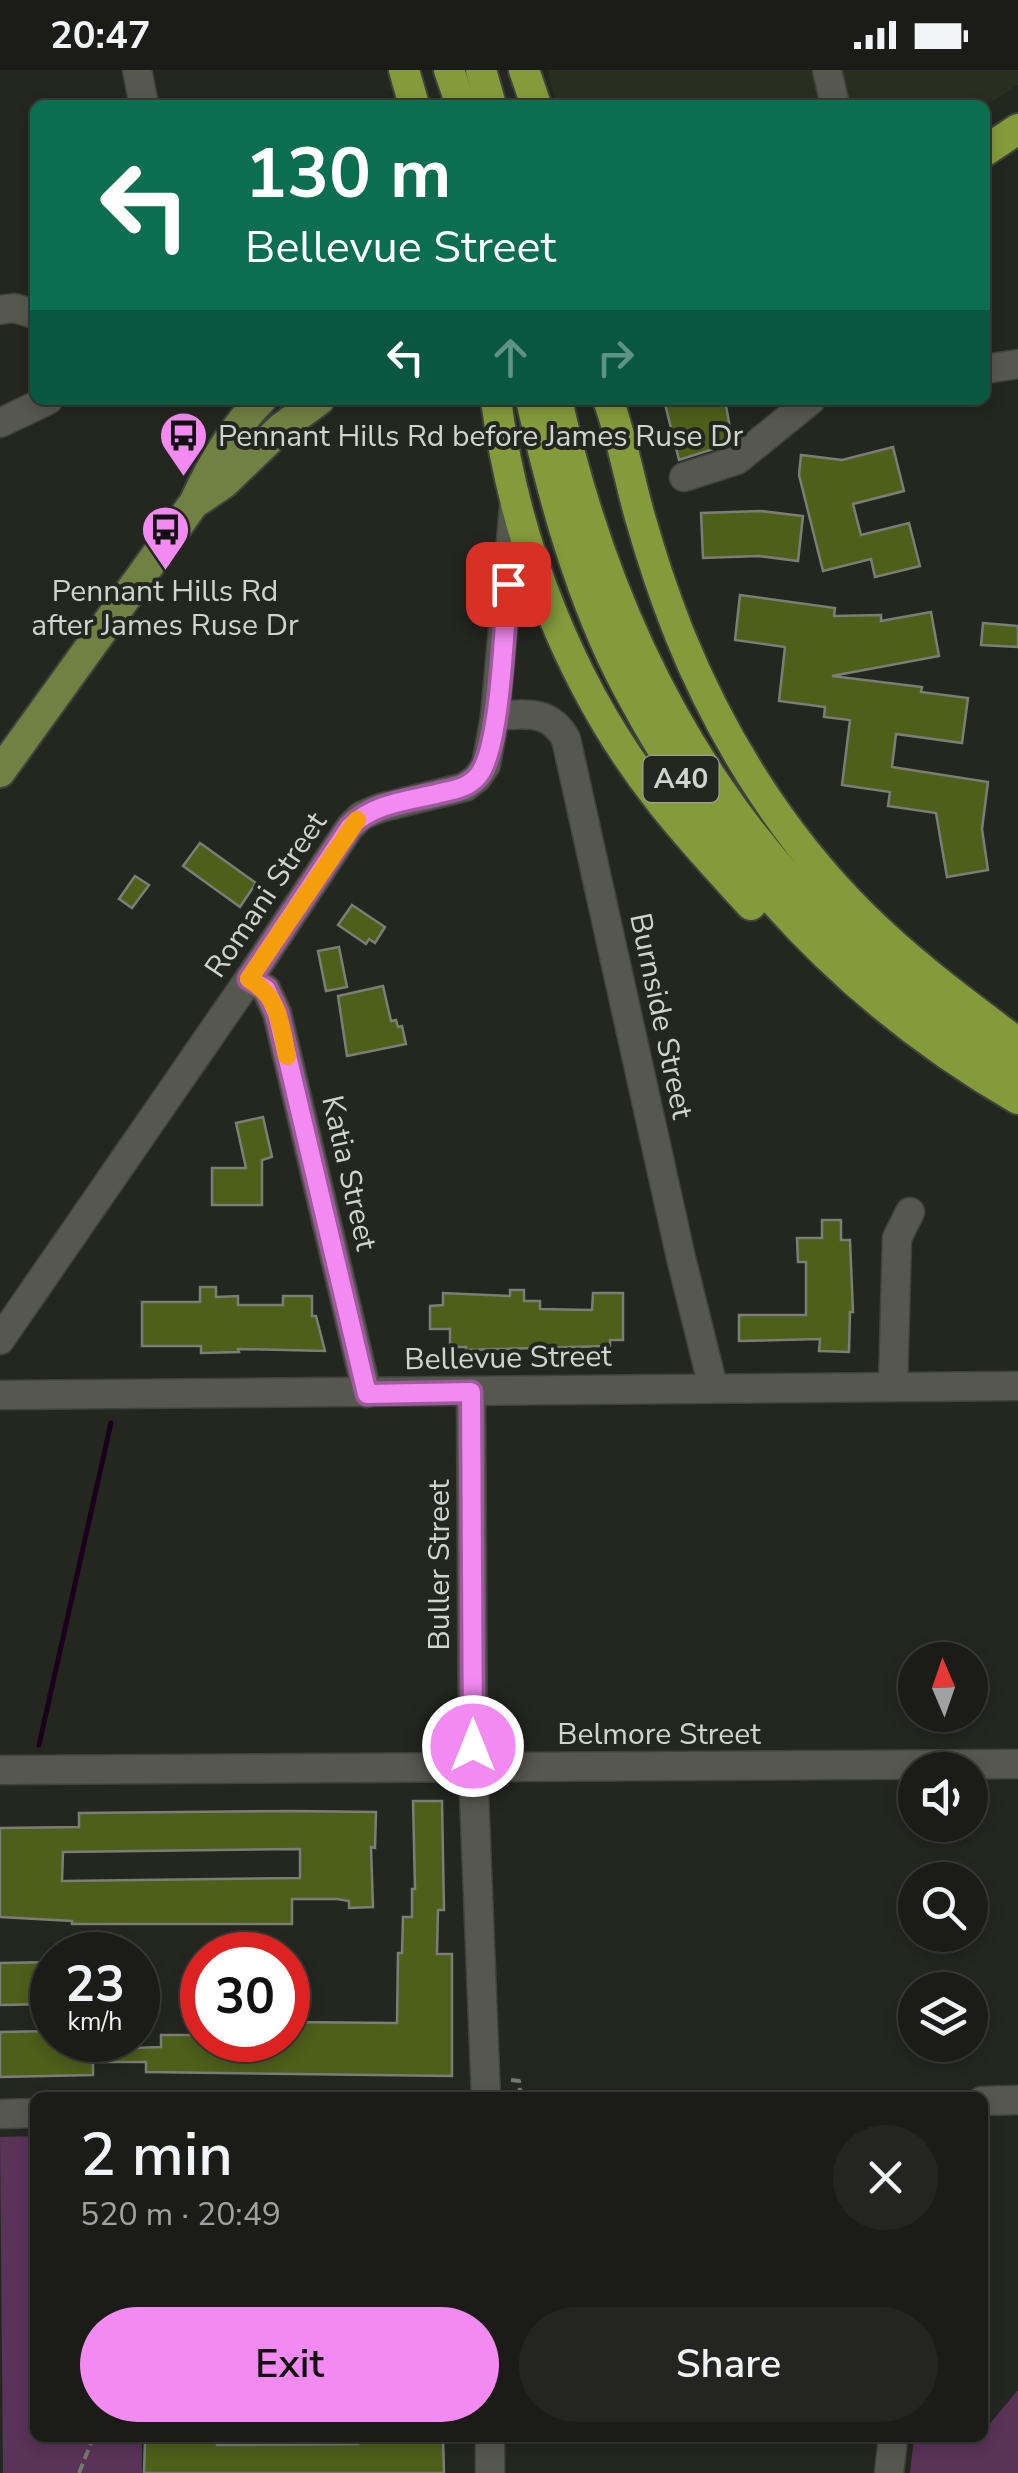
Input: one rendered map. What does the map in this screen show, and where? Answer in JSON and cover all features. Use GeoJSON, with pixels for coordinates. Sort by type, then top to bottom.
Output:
{"type":"FeatureCollection","features":[{"type":"Feature","properties":{"kind":"highway"},"geometry":{"type":"LineString","coordinates":[[404,70],[413,100]]}},
{"type":"Feature","properties":{"kind":"highway"},"geometry":{"type":"LineString","coordinates":[[449,70],[459,100]]}},
{"type":"Feature","properties":{"kind":"highway"},"geometry":{"type":"LineString","coordinates":[[481,70],[490,100]]}},
{"type":"Feature","properties":{"kind":"highway"},"geometry":{"type":"LineString","coordinates":[[524,70],[534,100]]}},
{"type":"Feature","properties":{"kind":"highway"},"geometry":{"type":"LineString","coordinates":[[990,128],[1018,110]]}},
{"type":"Feature","properties":{"kind":"highway"},"geometry":{"type":"LineString","coordinates":[[990,147],[1018,130]]}},
{"type":"Feature","properties":{"kind":"highway"},"geometry":{"type":"LineString","coordinates":[[488,405],[503,454]]}},
{"type":"Feature","properties":{"kind":"highway"},"geometry":{"type":"LineString","coordinates":[[497,405],[514,507],[536,572],[564,640],[622,747],[659,800],[794,950],[852,999],[905,1036],[967,1070]]}},
{"type":"Feature","properties":{"kind":"highway","name":"A40"},"geometry":{"type":"LineString","coordinates":[[532,405],[558,509],[578,569],[625,684],[688,790],[749,873],[805,938],[872,997],[967,1070],[1018,1100]]}},
{"type":"Feature","properties":{"kind":"highway","name":"A40"},"geometry":{"type":"LineString","coordinates":[[558,405],[582,499],[612,588],[663,700],[726,801],[812,906],[860,954],[960,1033],[1018,1070]]}},
{"type":"Feature","properties":{"kind":"highway"},"geometry":{"type":"LineString","coordinates":[[610,405],[641,522],[679,632],[725,730],[757,786],[794,837],[878,930],[931,977],[1018,1043]]}},
{"type":"Feature","properties":{"kind":"main road"},"geometry":{"type":"LineString","coordinates":[[0,772],[194,503],[208,472],[251,405]]}},
{"type":"Feature","properties":{"kind":"main road"},"geometry":{"type":"LineString","coordinates":[[194,503],[224,483],[280,428],[312,405]]}},
{"type":"Feature","properties":{"kind":"street"},"geometry":{"type":"LineString","coordinates":[[137,70],[143,100]]}},
{"type":"Feature","properties":{"kind":"street"},"geometry":{"type":"LineString","coordinates":[[828,70],[834,100]]}},
{"type":"Feature","properties":{"kind":"street"},"geometry":{"type":"LineString","coordinates":[[990,368],[1018,364]]}},
{"type":"Feature","properties":{"kind":"street"},"geometry":{"type":"LineString","coordinates":[[0,422],[37,405]]}},
{"type":"Feature","properties":{"kind":"street"},"geometry":{"type":"LineString","coordinates":[[254,405],[280,428]]}},
{"type":"Feature","properties":{"kind":"street"},"geometry":{"type":"LineString","coordinates":[[684,478],[737,460],[804,405]]}},
{"type":"Feature","properties":{"kind":"street","name":"Romani Street"},"geometry":{"type":"LineString","coordinates":[[0,1340],[350,827],[361,816],[380,808],[465,787],[486,764],[495,716],[514,507]]}},
{"type":"Feature","properties":{"kind":"street","name":"Burnside Street"},"geometry":{"type":"LineString","coordinates":[[495,716],[536,714],[560,726],[566,739],[713,1387]]}},
{"type":"Feature","properties":{"kind":"street","name":"Katia Street"},"geometry":{"type":"LineString","coordinates":[[249,979],[266,989],[277,1013],[367,1394]]}},
{"type":"Feature","properties":{"kind":"street"},"geometry":{"type":"LineString","coordinates":[[892,1386],[897,1238],[910,1212]]}},
{"type":"Feature","properties":{"kind":"street","name":"Bellevue Street"},"geometry":{"type":"LineString","coordinates":[[0,1395],[1018,1386]]}},
{"type":"Feature","properties":{"kind":"street","name":"Buller Street"},"geometry":{"type":"LineString","coordinates":[[471,1392],[473,1768],[486,2092]]}},
{"type":"Feature","properties":{"kind":"street","name":"Belmore Street"},"geometry":{"type":"LineString","coordinates":[[0,1770],[1018,1764]]}},
{"type":"Feature","properties":{"kind":"street"},"geometry":{"type":"LineString","coordinates":[[988,2101],[1018,2100]]}},
{"type":"Feature","properties":{"kind":"street"},"geometry":{"type":"LineString","coordinates":[[0,2114],[30,2114]]}},
{"type":"Feature","properties":{"kind":"street"},"geometry":{"type":"LineString","coordinates":[[490,2442],[490,2473]]}},
{"type":"Feature","properties":{"kind":"street"},"geometry":{"type":"LineString","coordinates":[[889,2473],[893,2442]]}},
{"type":"Feature","properties":{"kind":"path"},"geometry":{"type":"LineString","coordinates":[[511,2080],[519,2081],[520,2091]]}},
{"type":"Feature","properties":{"kind":"path"},"geometry":{"type":"LineString","coordinates":[[79,2473],[91,2442]]}},
{"type":"Feature","properties":{"kind":"shaded area"},"geometry":{"type":"Polygon","coordinates":[[[548,70],[1018,70],[1018,85],[990,103],[555,100],[548,70]]]}},
{"type":"Feature","properties":{"kind":"shaded area"},"geometry":{"type":"Polygon","coordinates":[[[30,2136],[30,2442],[142,2442],[142,2473],[3,2473],[0,2137],[30,2136]]]}},
{"type":"Feature","properties":{"kind":"shaded area"},"geometry":{"type":"Polygon","coordinates":[[[1018,2390],[1018,2473],[910,2473],[914,2442],[988,2442],[988,2426],[1018,2390]]]}},
{"type":"Feature","properties":{"kind":"building"},"geometry":{"type":"Polygon","coordinates":[[[665,405],[726,405],[732,439],[722,441],[723,446],[679,460],[665,405]]]}},
{"type":"Feature","properties":{"kind":"building"},"geometry":{"type":"Polygon","coordinates":[[[893,447],[904,491],[853,504],[861,535],[909,523],[920,566],[875,577],[871,559],[823,571],[799,475],[801,455],[842,460],[893,447]]]}},
{"type":"Feature","properties":{"kind":"building"},"geometry":{"type":"Polygon","coordinates":[[[761,511],[803,516],[798,561],[759,556],[703,558],[701,513],[761,511]]]}},
{"type":"Feature","properties":{"kind":"building"},"geometry":{"type":"Polygon","coordinates":[[[740,595],[835,608],[834,616],[881,615],[881,621],[931,612],[939,656],[832,676],[922,687],[921,692],[968,698],[962,743],[896,734],[892,767],[988,782],[982,829],[988,870],[947,877],[936,813],[888,806],[890,792],[842,785],[850,720],[824,717],[825,707],[779,701],[785,647],[735,640],[740,595]]]}},
{"type":"Feature","properties":{"kind":"building"},"geometry":{"type":"Polygon","coordinates":[[[983,623],[1018,626],[1018,647],[981,645],[983,623]]]}},
{"type":"Feature","properties":{"kind":"building"},"geometry":{"type":"Polygon","coordinates":[[[200,843],[256,883],[240,907],[183,866],[200,843]]]}},
{"type":"Feature","properties":{"kind":"building"},"geometry":{"type":"Polygon","coordinates":[[[135,876],[149,885],[132,908],[119,899],[135,876]]]}},
{"type":"Feature","properties":{"kind":"building"},"geometry":{"type":"Polygon","coordinates":[[[352,905],[385,927],[375,943],[369,939],[366,944],[338,925],[352,905]]]}},
{"type":"Feature","properties":{"kind":"building"},"geometry":{"type":"Polygon","coordinates":[[[339,947],[347,987],[326,991],[318,951],[339,947]]]}},
{"type":"Feature","properties":{"kind":"building"},"geometry":{"type":"Polygon","coordinates":[[[383,986],[391,1021],[402,1026],[406,1044],[347,1056],[338,996],[383,986]]]}},
{"type":"Feature","properties":{"kind":"building"},"geometry":{"type":"Polygon","coordinates":[[[263,1117],[272,1157],[262,1160],[262,1205],[212,1205],[212,1168],[246,1168],[236,1123],[263,1117]]]}},
{"type":"Feature","properties":{"kind":"building"},"geometry":{"type":"Polygon","coordinates":[[[822,1220],[841,1220],[841,1240],[850,1240],[853,1312],[849,1352],[819,1351],[820,1339],[739,1341],[739,1315],[806,1315],[806,1262],[798,1262],[797,1238],[822,1238],[822,1220]]]}},
{"type":"Feature","properties":{"kind":"building"},"geometry":{"type":"Polygon","coordinates":[[[200,1287],[216,1287],[216,1297],[238,1296],[238,1305],[283,1305],[283,1296],[312,1296],[312,1316],[316,1316],[325,1351],[238,1349],[239,1352],[201,1353],[201,1346],[142,1346],[142,1302],[200,1302],[200,1287]]]}},
{"type":"Feature","properties":{"kind":"building"},"geometry":{"type":"Polygon","coordinates":[[[510,1290],[524,1290],[524,1301],[540,1301],[540,1309],[592,1310],[593,1293],[623,1293],[623,1340],[610,1340],[610,1346],[466,1350],[450,1347],[450,1329],[430,1329],[430,1306],[443,1305],[443,1293],[510,1296],[510,1290]]]}},
{"type":"Feature","properties":{"kind":"building"},"geometry":{"type":"Polygon","coordinates":[[[413,1801],[442,1801],[444,1910],[438,1910],[437,1954],[452,1954],[452,2076],[146,2072],[146,2062],[160,2062],[161,2035],[180,2035],[180,2062],[310,2062],[310,2022],[397,2023],[398,1953],[402,1953],[403,1917],[412,1917],[413,1801]]]}},
{"type":"Feature","properties":{"kind":"building"},"geometry":{"type":"Polygon","coordinates":[[[376,1812],[375,1848],[371,1847],[373,1907],[349,1908],[349,1901],[337,1899],[292,1899],[292,1924],[72,1924],[0,1917],[0,1828],[79,1827],[79,1813],[376,1812]],[[300,1849],[63,1852],[62,1881],[300,1878],[300,1849]]]}},
{"type":"Feature","properties":{"kind":"building"},"geometry":{"type":"Polygon","coordinates":[[[30,1962],[30,2004],[0,2005],[0,1963],[30,1962]]]}},
{"type":"Feature","properties":{"kind":"building"},"geometry":{"type":"Polygon","coordinates":[[[30,2031],[30,2062],[93,2062],[93,2075],[0,2077],[0,2032],[30,2031]]]}},
{"type":"Feature","properties":{"kind":"building"},"geometry":{"type":"Polygon","coordinates":[[[145,2442],[443,2442],[444,2473],[144,2473],[145,2442]]]}},
{"type":"Feature","properties":{"kind":"waterway"},"geometry":{"type":"LineString","coordinates":[[39,1745],[111,1423]]}},
{"type":"Feature","properties":{"kind":"slow traffic"},"geometry":{"type":"LineString","coordinates":[[287,1056],[272,998],[266,989],[249,979],[357,820]]}},
{"type":"Feature","properties":{"kind":"place","name":"Pennant Hills Rd before James Ruse Dr"},"geometry":{"type":"Point","coordinates":[183,478]}},
{"type":"Feature","properties":{"kind":"place","name":"Pennant Hills Rd after James Ruse Dr"},"geometry":{"type":"Point","coordinates":[165,572]}},
{"type":"Feature","properties":{"kind":"route"},"geometry":{"type":"LineString","coordinates":[[473,1746],[471,1392],[367,1394],[277,1013],[266,989],[249,979],[361,816],[465,787],[477,778],[486,764],[495,716],[508,584]]}}]}
